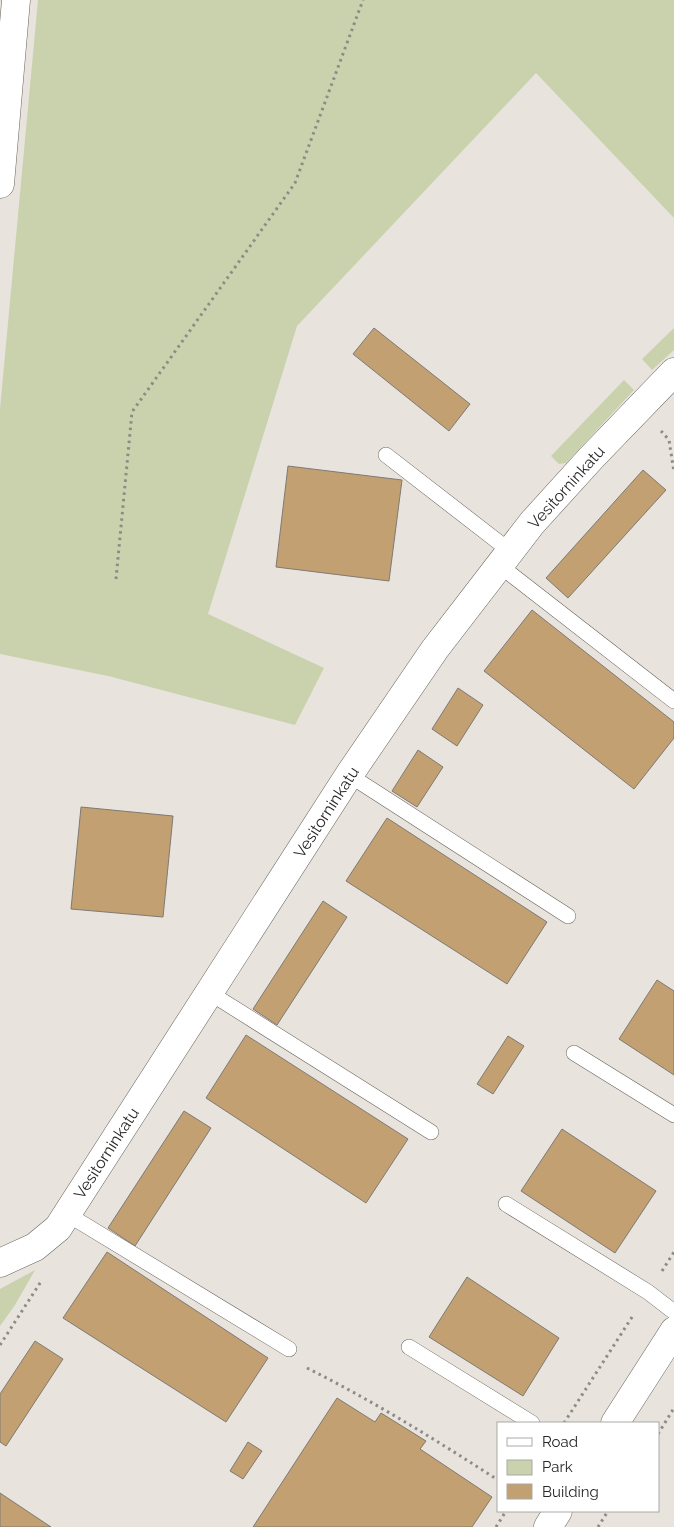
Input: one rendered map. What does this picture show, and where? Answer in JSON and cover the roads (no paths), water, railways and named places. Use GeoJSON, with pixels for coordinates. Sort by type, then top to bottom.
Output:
{"type":"FeatureCollection","features":[{"type":"Feature","properties":{"kind":"street"},"geometry":{"type":"LineString","coordinates":[[0,184],[16,0]]}},
{"type":"Feature","properties":{"kind":"street","name":"Vesitorninkatu"},"geometry":{"type":"LineString","coordinates":[[0,1263],[35,1247],[58,1228],[349,775],[435,649],[505,558],[590,458],[674,372]]}},
{"type":"Feature","properties":{"kind":"street"},"geometry":{"type":"LineString","coordinates":[[616,1422],[674,1331]]}},
{"type":"Feature","properties":{"kind":"street"},"geometry":{"type":"LineString","coordinates":[[548,1527],[557,1512]]}},
{"type":"Feature","properties":{"kind":"lane"},"geometry":{"type":"LineString","coordinates":[[386,455],[674,701]]}},
{"type":"Feature","properties":{"kind":"lane"},"geometry":{"type":"LineString","coordinates":[[349,775],[568,916]]}},
{"type":"Feature","properties":{"kind":"lane"},"geometry":{"type":"LineString","coordinates":[[210,993],[431,1132]]}},
{"type":"Feature","properties":{"kind":"lane"},"geometry":{"type":"LineString","coordinates":[[574,1053],[674,1115]]}},
{"type":"Feature","properties":{"kind":"lane"},"geometry":{"type":"LineString","coordinates":[[506,1204],[648,1292],[674,1312]]}},
{"type":"Feature","properties":{"kind":"lane"},"geometry":{"type":"LineString","coordinates":[[67,1214],[290,1349]]}},
{"type":"Feature","properties":{"kind":"lane"},"geometry":{"type":"LineString","coordinates":[[409,1347],[530,1422]]}}]}
